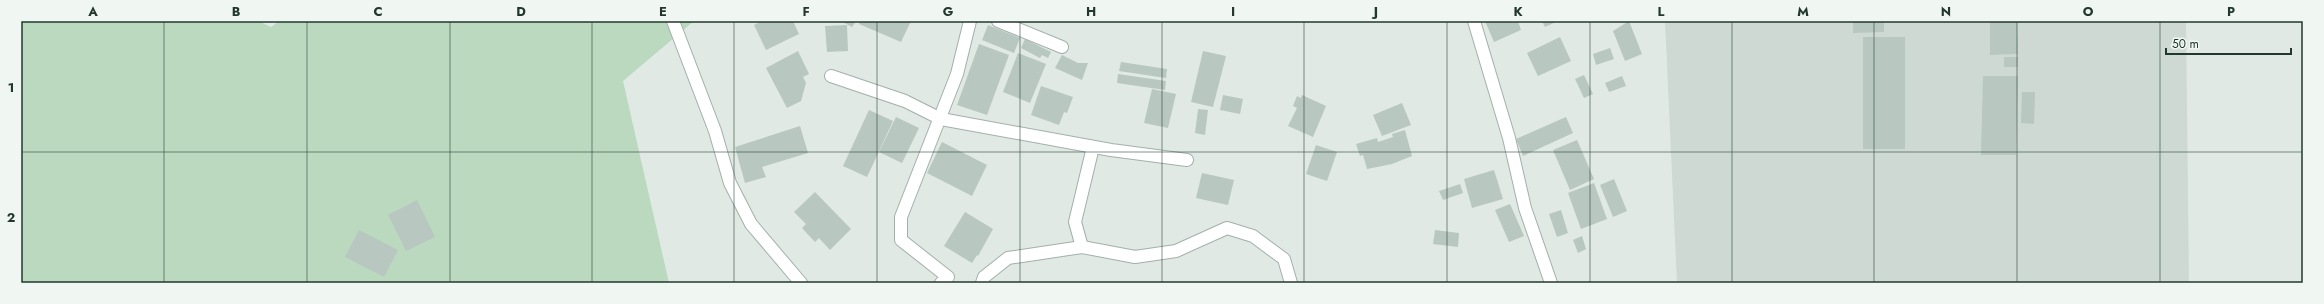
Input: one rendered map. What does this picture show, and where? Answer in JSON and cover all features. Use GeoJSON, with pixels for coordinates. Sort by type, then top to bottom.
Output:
{"type":"FeatureCollection","features":[{"type":"Feature","properties":{"kind":"street"},"geometry":{"type":"LineString","coordinates":[[673,21],[714,131],[730,184],[751,224],[801,283]]}},
{"type":"Feature","properties":{"kind":"street"},"geometry":{"type":"LineString","coordinates":[[941,283],[948,276],[901,240],[901,217],[941,119],[957,74],[970,21]]}},
{"type":"Feature","properties":{"kind":"street"},"geometry":{"type":"LineString","coordinates":[[998,21],[1062,47]]}},
{"type":"Feature","properties":{"kind":"street"},"geometry":{"type":"LineString","coordinates":[[1474,21],[1509,138],[1524,208],[1551,283]]}},
{"type":"Feature","properties":{"kind":"street"},"geometry":{"type":"LineString","coordinates":[[831,76],[905,101],[941,119],[1093,147],[1187,160]]}},
{"type":"Feature","properties":{"kind":"street"},"geometry":{"type":"LineString","coordinates":[[1082,247],[1075,222],[1093,147]]}},
{"type":"Feature","properties":{"kind":"street"},"geometry":{"type":"LineString","coordinates":[[982,283],[984,277],[1008,258],[1082,247],[1135,257],[1176,251],[1227,228],[1253,236],[1284,259],[1291,283]]}},
{"type":"Feature","properties":{"kind":"shaded area"},"geometry":{"type":"Polygon","coordinates":[[[1665,21],[2186,21],[2189,283],[1677,283],[1665,21]]]}},
{"type":"Feature","properties":{"kind":"green space"},"geometry":{"type":"Polygon","coordinates":[[[21,21],[258,21],[271,27],[279,21],[694,21],[623,81],[669,283],[21,283],[21,21]]]}},
{"type":"Feature","properties":{"kind":"building"},"geometry":{"type":"Polygon","coordinates":[[[762,21],[793,21],[799,34],[766,50],[754,25],[762,21]]]}},
{"type":"Feature","properties":{"kind":"building"},"geometry":{"type":"Polygon","coordinates":[[[841,21],[856,21],[852,27],[841,21]]]}},
{"type":"Feature","properties":{"kind":"building"},"geometry":{"type":"Polygon","coordinates":[[[860,21],[911,21],[901,42],[859,24],[860,21]]]}},
{"type":"Feature","properties":{"kind":"building"},"geometry":{"type":"Polygon","coordinates":[[[1485,21],[1518,21],[1521,30],[1494,42],[1485,21]]]}},
{"type":"Feature","properties":{"kind":"building"},"geometry":{"type":"Polygon","coordinates":[[[1542,21],[1558,21],[1545,27],[1542,21]]]}},
{"type":"Feature","properties":{"kind":"building"},"geometry":{"type":"Polygon","coordinates":[[[1629,21],[1642,54],[1625,61],[1613,31],[1629,21]]]}},
{"type":"Feature","properties":{"kind":"building"},"geometry":{"type":"Polygon","coordinates":[[[1853,21],[1884,21],[1884,32],[1853,33],[1853,21]]]}},
{"type":"Feature","properties":{"kind":"building"},"geometry":{"type":"Polygon","coordinates":[[[1990,21],[2017,21],[2018,54],[1990,55],[1990,21]]]}},
{"type":"Feature","properties":{"kind":"building"},"geometry":{"type":"Polygon","coordinates":[[[847,25],[848,51],[827,52],[825,26],[847,25]]]}},
{"type":"Feature","properties":{"kind":"building"},"geometry":{"type":"Polygon","coordinates":[[[988,25],[1020,38],[1014,53],[982,40],[988,25]]]}},
{"type":"Feature","properties":{"kind":"building"},"geometry":{"type":"Polygon","coordinates":[[[1560,37],[1571,61],[1538,76],[1527,53],[1560,37]]]}},
{"type":"Feature","properties":{"kind":"building"},"geometry":{"type":"Polygon","coordinates":[[[1863,37],[1905,37],[1905,149],[1863,149],[1863,37]]]}},
{"type":"Feature","properties":{"kind":"building"},"geometry":{"type":"Polygon","coordinates":[[[1025,39],[1051,52],[1048,58],[1042,55],[1040,58],[1021,48],[1025,39]]]}},
{"type":"Feature","properties":{"kind":"building"},"geometry":{"type":"Polygon","coordinates":[[[979,44],[1009,55],[987,115],[957,105],[979,44]]]}},
{"type":"Feature","properties":{"kind":"building"},"geometry":{"type":"Polygon","coordinates":[[[1610,48],[1614,59],[1596,65],[1593,54],[1610,48]]]}},
{"type":"Feature","properties":{"kind":"building"},"geometry":{"type":"Polygon","coordinates":[[[798,51],[809,74],[803,77],[806,83],[801,101],[787,108],[766,68],[798,51]]]}},
{"type":"Feature","properties":{"kind":"building"},"geometry":{"type":"Polygon","coordinates":[[[1203,51],[1226,56],[1213,107],[1191,102],[1203,51]]]}},
{"type":"Feature","properties":{"kind":"building"},"geometry":{"type":"Polygon","coordinates":[[[1018,53],[1046,64],[1030,103],[1003,92],[1018,53]]]}},
{"type":"Feature","properties":{"kind":"building"},"geometry":{"type":"Polygon","coordinates":[[[1062,55],[1078,63],[1088,63],[1082,80],[1055,68],[1062,55]]]}},
{"type":"Feature","properties":{"kind":"building"},"geometry":{"type":"Polygon","coordinates":[[[2004,57],[2018,57],[2018,67],[2004,67],[2004,57]]]}},
{"type":"Feature","properties":{"kind":"building"},"geometry":{"type":"Polygon","coordinates":[[[1121,62],[1167,69],[1166,78],[1119,71],[1121,62]]]}},
{"type":"Feature","properties":{"kind":"building"},"geometry":{"type":"Polygon","coordinates":[[[1118,74],[1166,81],[1165,90],[1117,83],[1118,74]]]}},
{"type":"Feature","properties":{"kind":"building"},"geometry":{"type":"Polygon","coordinates":[[[1584,75],[1593,94],[1584,98],[1575,79],[1584,75]]]}},
{"type":"Feature","properties":{"kind":"building"},"geometry":{"type":"Polygon","coordinates":[[[1622,76],[1626,86],[1609,92],[1605,83],[1622,76]]]}},
{"type":"Feature","properties":{"kind":"building"},"geometry":{"type":"Polygon","coordinates":[[[1983,76],[2018,76],[2016,155],[1981,155],[1983,76]]]}},
{"type":"Feature","properties":{"kind":"building"},"geometry":{"type":"Polygon","coordinates":[[[1041,86],[1073,97],[1067,113],[1064,112],[1059,125],[1031,115],[1041,86]]]}},
{"type":"Feature","properties":{"kind":"building"},"geometry":{"type":"Polygon","coordinates":[[[1152,89],[1176,94],[1168,128],[1144,123],[1152,89]]]}},
{"type":"Feature","properties":{"kind":"building"},"geometry":{"type":"Polygon","coordinates":[[[2022,92],[2035,92],[2034,124],[2021,123],[2022,92]]]}},
{"type":"Feature","properties":{"kind":"building"},"geometry":{"type":"Polygon","coordinates":[[[1223,95],[1243,99],[1240,114],[1220,110],[1223,95]]]}},
{"type":"Feature","properties":{"kind":"building"},"geometry":{"type":"Polygon","coordinates":[[[1302,95],[1326,106],[1313,137],[1288,126],[1297,108],[1293,106],[1297,96],[1301,98],[1302,95]]]}},
{"type":"Feature","properties":{"kind":"building"},"geometry":{"type":"Polygon","coordinates":[[[1402,103],[1411,125],[1382,136],[1373,115],[1402,103]]]}},
{"type":"Feature","properties":{"kind":"building"},"geometry":{"type":"Polygon","coordinates":[[[1198,109],[1208,110],[1205,135],[1195,133],[1198,109]]]}},
{"type":"Feature","properties":{"kind":"building"},"geometry":{"type":"Polygon","coordinates":[[[869,110],[893,121],[867,177],[843,166],[869,110]]]}},
{"type":"Feature","properties":{"kind":"building"},"geometry":{"type":"Polygon","coordinates":[[[896,117],[919,128],[902,163],[879,152],[896,117]]]}},
{"type":"Feature","properties":{"kind":"building"},"geometry":{"type":"Polygon","coordinates":[[[1566,117],[1573,133],[1523,156],[1516,139],[1566,117]]]}},
{"type":"Feature","properties":{"kind":"building"},"geometry":{"type":"Polygon","coordinates":[[[800,126],[808,153],[762,167],[766,177],[745,183],[735,147],[800,126]]]}},
{"type":"Feature","properties":{"kind":"building"},"geometry":{"type":"Polygon","coordinates":[[[1405,130],[1412,156],[1392,164],[1367,169],[1363,155],[1360,156],[1356,144],[1377,138],[1378,142],[1393,137],[1392,134],[1405,130]]]}},
{"type":"Feature","properties":{"kind":"building"},"geometry":{"type":"Polygon","coordinates":[[[1577,140],[1594,179],[1570,190],[1553,150],[1577,140]]]}},
{"type":"Feature","properties":{"kind":"building"},"geometry":{"type":"Polygon","coordinates":[[[942,142],[987,165],[972,196],[927,173],[942,142]]]}},
{"type":"Feature","properties":{"kind":"building"},"geometry":{"type":"Polygon","coordinates":[[[1316,145],[1337,152],[1327,181],[1306,174],[1316,145]]]}},
{"type":"Feature","properties":{"kind":"building"},"geometry":{"type":"Polygon","coordinates":[[[1494,170],[1503,199],[1472,208],[1464,179],[1494,170]]]}},
{"type":"Feature","properties":{"kind":"building"},"geometry":{"type":"Polygon","coordinates":[[[1202,173],[1234,180],[1228,205],[1196,198],[1202,173]]]}},
{"type":"Feature","properties":{"kind":"building"},"geometry":{"type":"Polygon","coordinates":[[[1614,179],[1627,211],[1613,217],[1600,185],[1614,179]]]}},
{"type":"Feature","properties":{"kind":"building"},"geometry":{"type":"Polygon","coordinates":[[[1594,183],[1607,219],[1581,229],[1568,193],[1594,183]]]}},
{"type":"Feature","properties":{"kind":"building"},"geometry":{"type":"Polygon","coordinates":[[[1460,184],[1463,193],[1443,200],[1439,191],[1460,184]]]}},
{"type":"Feature","properties":{"kind":"building"},"geometry":{"type":"Polygon","coordinates":[[[815,192],[851,229],[830,250],[819,238],[815,242],[802,228],[806,224],[794,212],[815,192]]]}},
{"type":"Feature","properties":{"kind":"building"},"geometry":{"type":"Polygon","coordinates":[[[417,200],[435,237],[406,251],[388,215],[417,200]]]}},
{"type":"Feature","properties":{"kind":"building"},"geometry":{"type":"Polygon","coordinates":[[[1510,204],[1524,236],[1509,242],[1495,210],[1510,204]]]}},
{"type":"Feature","properties":{"kind":"building"},"geometry":{"type":"Polygon","coordinates":[[[1561,210],[1568,233],[1557,237],[1549,214],[1561,210]]]}},
{"type":"Feature","properties":{"kind":"building"},"geometry":{"type":"Polygon","coordinates":[[[965,212],[993,229],[978,256],[977,255],[972,263],[944,246],[965,212]]]}},
{"type":"Feature","properties":{"kind":"building"},"geometry":{"type":"Polygon","coordinates":[[[359,230],[398,250],[384,277],[345,257],[359,230]]]}},
{"type":"Feature","properties":{"kind":"building"},"geometry":{"type":"Polygon","coordinates":[[[1435,230],[1459,233],[1458,247],[1433,244],[1435,230]]]}},
{"type":"Feature","properties":{"kind":"building"},"geometry":{"type":"Polygon","coordinates":[[[1582,236],[1586,249],[1578,253],[1573,240],[1582,236]]]}}]}
